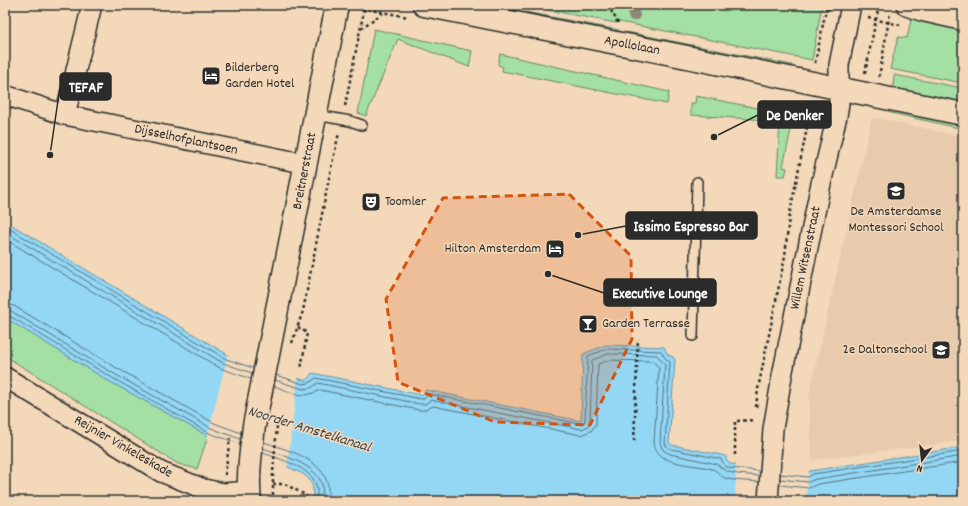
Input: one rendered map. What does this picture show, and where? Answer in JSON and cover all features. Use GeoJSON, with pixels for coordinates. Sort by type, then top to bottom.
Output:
{"type":"FeatureCollection","features":[{"type":"Feature","properties":{"kind":"street"},"geometry":{"type":"LineString","coordinates":[[65,115],[92,5]]}},
{"type":"Feature","properties":{"kind":"street","name":"Breitnerstraat"},"geometry":{"type":"LineString","coordinates":[[250,496],[250,466],[254,426],[338,5]]}},
{"type":"Feature","properties":{"kind":"street","name":"Apollolaan"},"geometry":{"type":"LineString","coordinates":[[424,5],[963,114]]}},
{"type":"Feature","properties":{"kind":"street"},"geometry":{"type":"LineString","coordinates":[[840,89],[839,65],[851,5]]}},
{"type":"Feature","properties":{"kind":"street"},"geometry":{"type":"LineString","coordinates":[[899,8],[923,10],[963,19]]}},
{"type":"Feature","properties":{"kind":"street","name":"Willem Witsenstraat"},"geometry":{"type":"LineString","coordinates":[[768,501],[766,424],[782,376],[820,188],[837,116],[840,89]]}},
{"type":"Feature","properties":{"kind":"street","name":"Dijsselhofplantsoen"},"geometry":{"type":"LineString","coordinates":[[5,95],[65,115],[307,164]]}},
{"type":"Feature","properties":{"kind":"street","name":"Reijnier Vinkeleskade"},"geometry":{"type":"LineString","coordinates":[[5,377],[161,472],[204,489],[250,496]]}},
{"type":"Feature","properties":{"kind":"lane"},"geometry":{"type":"LineString","coordinates":[[316,115],[362,125]]}},
{"type":"Feature","properties":{"kind":"lane"},"geometry":{"type":"LineString","coordinates":[[693,336],[697,182]]}},
{"type":"Feature","properties":{"kind":"path"},"geometry":{"type":"LineString","coordinates":[[292,345],[303,311],[365,5]]}},
{"type":"Feature","properties":{"kind":"path"},"geometry":{"type":"LineString","coordinates":[[815,64],[826,7],[822,5]]}},
{"type":"Feature","properties":{"kind":"path"},"geometry":{"type":"LineString","coordinates":[[878,83],[899,8]]}},
{"type":"Feature","properties":{"kind":"path"},"geometry":{"type":"LineString","coordinates":[[360,28],[384,13]]}},
{"type":"Feature","properties":{"kind":"path"},"geometry":{"type":"LineString","coordinates":[[757,414],[756,402],[758,389],[785,256],[789,217],[813,98]]}},
{"type":"Feature","properties":{"kind":"path"},"geometry":{"type":"LineString","coordinates":[[298,327],[307,333],[301,369]]}},
{"type":"Feature","properties":{"kind":"path"},"geometry":{"type":"LineString","coordinates":[[634,441],[638,339]]}},
{"type":"Feature","properties":{"kind":"path"},"geometry":{"type":"LineString","coordinates":[[735,455],[734,421],[766,424]]}},
{"type":"Feature","properties":{"kind":"path"},"geometry":{"type":"LineString","coordinates":[[273,501],[273,472],[277,424]]}},
{"type":"Feature","properties":{"kind":"path"},"geometry":{"type":"LineString","coordinates":[[273,484],[285,484],[307,496]]}},
{"type":"Feature","properties":{"kind":"highlighted area"},"geometry":{"type":"Polygon","coordinates":[[[569,194],[631,256],[632,339],[590,425],[495,422],[398,382],[386,299],[443,198],[569,194]]]}},
{"type":"Feature","properties":{"kind":"shaded area"},"geometry":{"type":"Polygon","coordinates":[[[872,117],[963,137],[963,441],[812,460],[809,395],[872,117]]]}},
{"type":"Feature","properties":{"kind":"green space"},"geometry":{"type":"Polygon","coordinates":[[[463,5],[495,5],[520,10],[511,15],[463,5]]]}},
{"type":"Feature","properties":{"kind":"green space"},"geometry":{"type":"Polygon","coordinates":[[[533,5],[822,5],[812,60],[615,21],[616,23],[547,10],[548,8],[533,5]]]}},
{"type":"Feature","properties":{"kind":"green space"},"geometry":{"type":"Polygon","coordinates":[[[914,5],[963,5],[963,83],[890,69],[898,37],[907,38],[914,5]]]}},
{"type":"Feature","properties":{"kind":"green space"},"geometry":{"type":"Polygon","coordinates":[[[526,12],[619,30],[621,37],[520,16],[526,12]]]}},
{"type":"Feature","properties":{"kind":"green space"},"geometry":{"type":"Polygon","coordinates":[[[374,29],[472,51],[469,67],[398,39],[366,116],[358,113],[374,29]]]}},
{"type":"Feature","properties":{"kind":"green space"},"geometry":{"type":"Polygon","coordinates":[[[627,32],[792,65],[790,72],[630,39],[627,32]]]}},
{"type":"Feature","properties":{"kind":"green space"},"geometry":{"type":"Polygon","coordinates":[[[500,54],[669,92],[667,104],[502,71],[503,67],[498,65],[500,54]]]}},
{"type":"Feature","properties":{"kind":"green space"},"geometry":{"type":"Polygon","coordinates":[[[894,75],[963,88],[963,129],[891,113],[894,75]]]}},
{"type":"Feature","properties":{"kind":"green space"},"geometry":{"type":"Polygon","coordinates":[[[696,96],[794,115],[783,167],[787,168],[785,176],[777,176],[780,121],[691,115],[691,103],[695,103],[696,96]]]}},
{"type":"Feature","properties":{"kind":"green space"},"geometry":{"type":"Polygon","coordinates":[[[5,318],[107,380],[208,436],[197,469],[178,464],[5,356],[5,318]]]}},
{"type":"Feature","properties":{"kind":"water","name":"Noorder Amstelkanaal"},"geometry":{"type":"Polygon","coordinates":[[[5,221],[228,355],[303,380],[307,380],[312,373],[422,395],[426,390],[581,421],[583,354],[606,345],[664,347],[668,355],[673,357],[675,360],[669,443],[672,445],[726,456],[726,460],[730,464],[808,473],[810,471],[963,447],[963,501],[313,501],[313,487],[309,479],[303,474],[208,436],[107,380],[5,318],[5,221]]]}},
{"type":"Feature","properties":{"kind":"pier"},"geometry":{"type":"Polygon","coordinates":[[[228,353],[298,376],[287,469],[207,438],[228,353]]]}},
{"type":"Feature","properties":{"kind":"pier"},"geometry":{"type":"Polygon","coordinates":[[[736,462],[808,471],[809,469],[806,501],[735,501],[736,462]]]}},
{"type":"Feature","properties":{"kind":"place","name":"Bilderberg Garden Hotel"},"geometry":{"type":"Point","coordinates":[211,76]}},
{"type":"Feature","properties":{"kind":"place","name":"De Denker"},"geometry":{"type":"Point","coordinates":[714,137]}},
{"type":"Feature","properties":{"kind":"place","name":"TEFAF"},"geometry":{"type":"Point","coordinates":[50,155]}},
{"type":"Feature","properties":{"kind":"place","name":"De Amsterdamse Montessori School"},"geometry":{"type":"Point","coordinates":[896,191]}},
{"type":"Feature","properties":{"kind":"place","name":"Toomler"},"geometry":{"type":"Point","coordinates":[371,202]}},
{"type":"Feature","properties":{"kind":"place","name":"Issimo Espresso Bar"},"geometry":{"type":"Point","coordinates":[578,235]}},
{"type":"Feature","properties":{"kind":"place","name":"Hilton Amsterdam"},"geometry":{"type":"Point","coordinates":[555,249]}},
{"type":"Feature","properties":{"kind":"place","name":"Executive Lounge"},"geometry":{"type":"Point","coordinates":[548,274]}},
{"type":"Feature","properties":{"kind":"place","name":"Garden Terrasse"},"geometry":{"type":"Point","coordinates":[588,324]}},
{"type":"Feature","properties":{"kind":"place","name":"2e Daltonschool"},"geometry":{"type":"Point","coordinates":[941,350]}}]}
